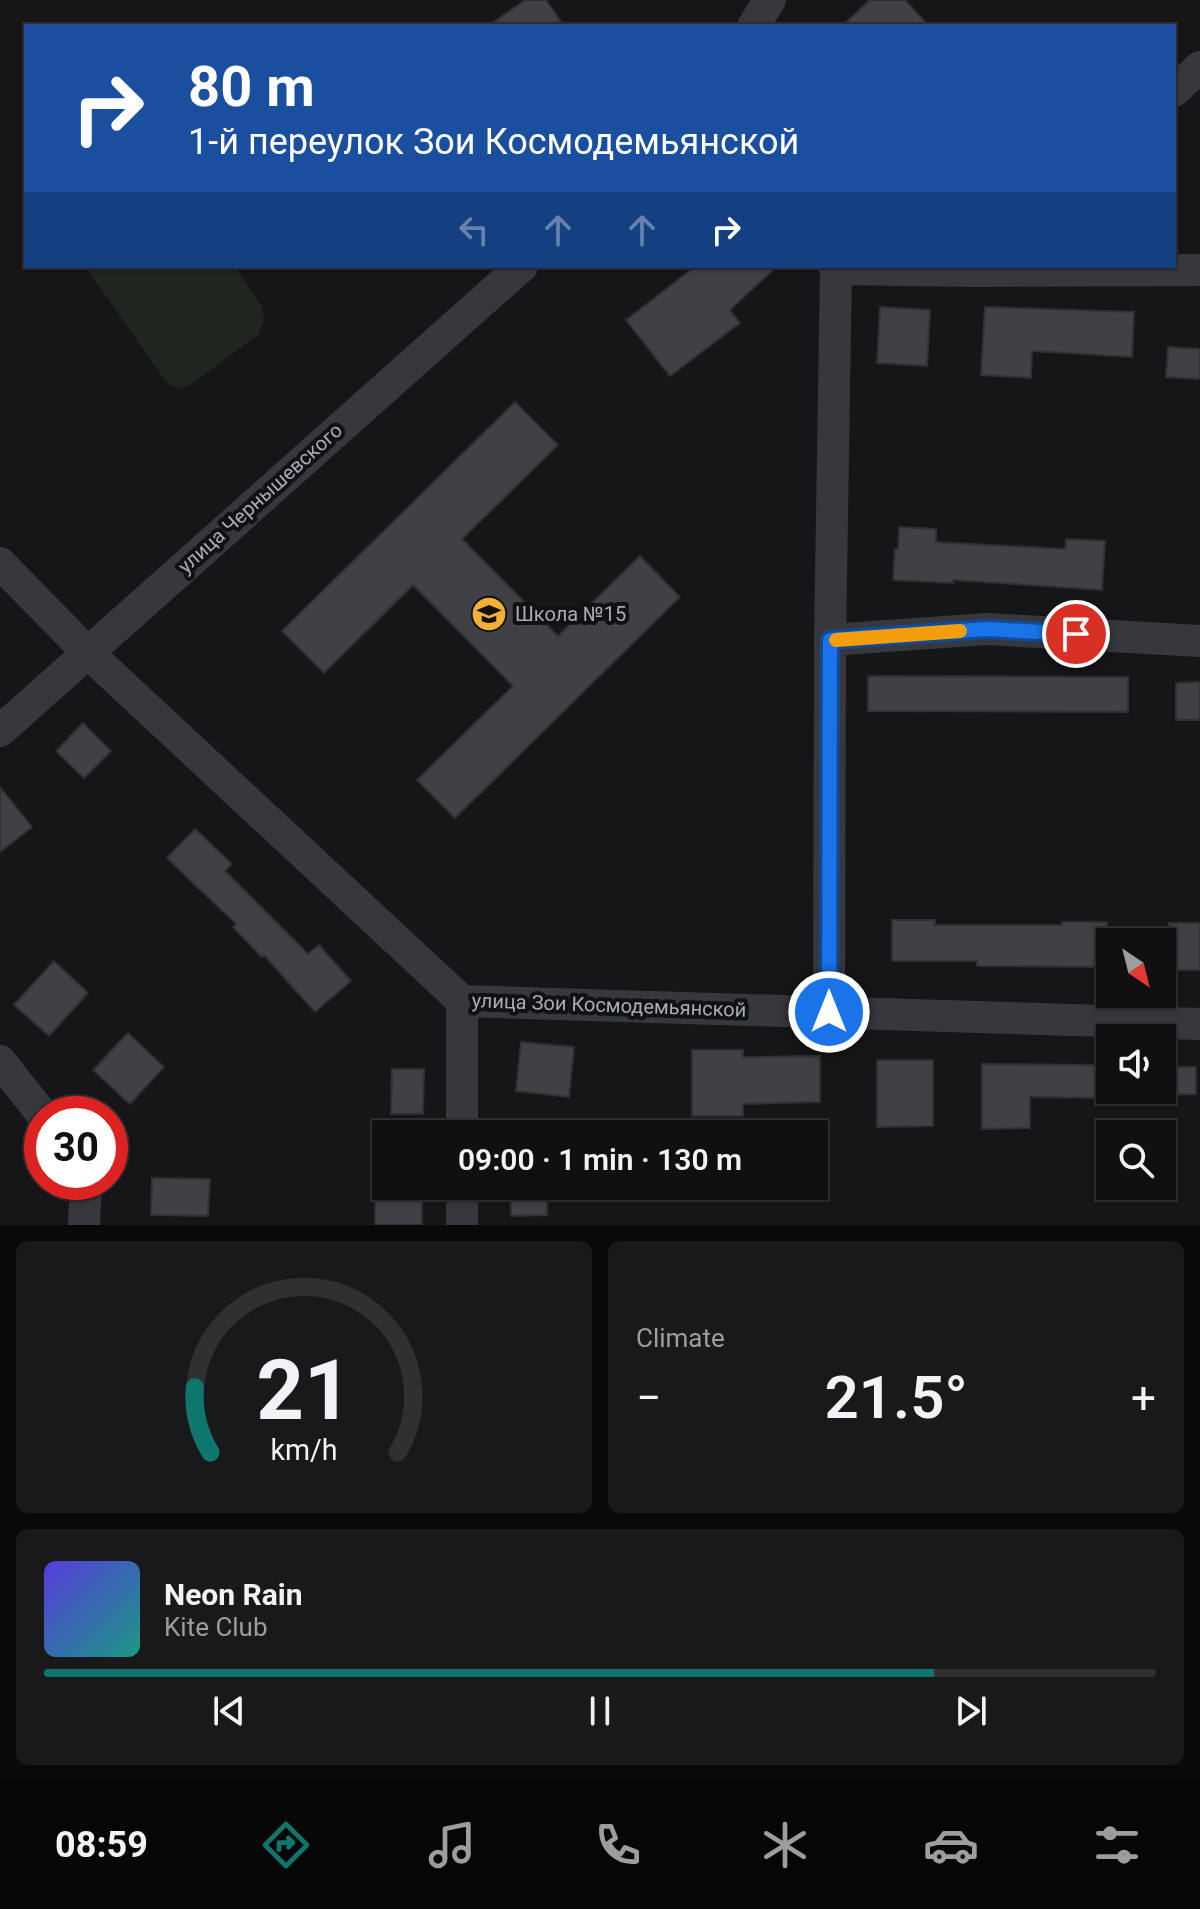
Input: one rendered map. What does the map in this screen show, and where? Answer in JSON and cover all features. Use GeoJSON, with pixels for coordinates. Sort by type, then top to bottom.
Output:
{"type":"FeatureCollection","features":[{"type":"Feature","properties":{"kind":"street"},"geometry":{"type":"LineString","coordinates":[[754,24],[770,0]]}},
{"type":"Feature","properties":{"kind":"street"},"geometry":{"type":"LineString","coordinates":[[1176,89],[1200,67]]}},
{"type":"Feature","properties":{"kind":"street","name":"улица Чернышевского"},"geometry":{"type":"LineString","coordinates":[[0,731],[520,268]]}},
{"type":"Feature","properties":{"kind":"street"},"geometry":{"type":"LineString","coordinates":[[829,1012],[835,268]]}},
{"type":"Feature","properties":{"kind":"street"},"geometry":{"type":"LineString","coordinates":[[906,268],[1200,270]]}},
{"type":"Feature","properties":{"kind":"street","name":"улица Зои Космодемьянской"},"geometry":{"type":"LineString","coordinates":[[0,563],[87,652],[462,1001],[1200,1024]]}},
{"type":"Feature","properties":{"kind":"street"},"geometry":{"type":"LineString","coordinates":[[830,640],[987,629],[1200,641]]}},
{"type":"Feature","properties":{"kind":"street"},"geometry":{"type":"LineString","coordinates":[[462,1001],[462,1120]]}},
{"type":"Feature","properties":{"kind":"street"},"geometry":{"type":"LineString","coordinates":[[0,1061],[28,1096]]}},
{"type":"Feature","properties":{"kind":"street"},"geometry":{"type":"LineString","coordinates":[[84,1225],[85,1200]]}},
{"type":"Feature","properties":{"kind":"street"},"geometry":{"type":"LineString","coordinates":[[462,1200],[462,1225]]}},
{"type":"Feature","properties":{"kind":"shaded area"},"geometry":{"type":"Polygon","coordinates":[[[86,268],[235,268],[262,307],[264,320],[259,334],[189,386],[179,388],[167,383],[86,268]]]}},
{"type":"Feature","properties":{"kind":"building"},"geometry":{"type":"Polygon","coordinates":[[[525,0],[546,0],[563,24],[491,24],[525,0]]]}},
{"type":"Feature","properties":{"kind":"building"},"geometry":{"type":"Polygon","coordinates":[[[870,0],[905,0],[927,24],[844,24],[870,0]]]}},
{"type":"Feature","properties":{"kind":"building"},"geometry":{"type":"Polygon","coordinates":[[[693,268],[775,268],[730,310],[740,323],[670,376],[626,320],[693,268]]]}},
{"type":"Feature","properties":{"kind":"building"},"geometry":{"type":"Polygon","coordinates":[[[880,307],[930,310],[927,366],[877,363],[880,307]]]}},
{"type":"Feature","properties":{"kind":"building"},"geometry":{"type":"Polygon","coordinates":[[[985,307],[1134,312],[1132,357],[1032,351],[1031,378],[981,375],[985,307]]]}},
{"type":"Feature","properties":{"kind":"building"},"geometry":{"type":"Polygon","coordinates":[[[1168,347],[1200,349],[1200,379],[1166,377],[1168,347]]]}},
{"type":"Feature","properties":{"kind":"building","name":"Школа №15"},"geometry":{"type":"Polygon","coordinates":[[[515,402],[558,445],[462,539],[558,636],[640,556],[680,597],[455,818],[417,780],[513,686],[413,585],[324,673],[282,631],[515,402]]]}},
{"type":"Feature","properties":{"kind":"building"},"geometry":{"type":"Polygon","coordinates":[[[899,527],[936,529],[936,542],[1065,549],[1066,539],[1105,541],[1102,590],[953,580],[953,583],[893,580],[899,527]]]}},
{"type":"Feature","properties":{"kind":"building"},"geometry":{"type":"Polygon","coordinates":[[[868,676],[1128,677],[1128,712],[868,711],[868,676]]]}},
{"type":"Feature","properties":{"kind":"building"},"geometry":{"type":"Polygon","coordinates":[[[1200,682],[1200,720],[1176,720],[1176,683],[1200,682]]]}},
{"type":"Feature","properties":{"kind":"building"},"geometry":{"type":"Polygon","coordinates":[[[83,723],[111,751],[84,778],[56,751],[83,723]]]}},
{"type":"Feature","properties":{"kind":"building"},"geometry":{"type":"Polygon","coordinates":[[[0,787],[32,827],[0,852],[0,787]]]}},
{"type":"Feature","properties":{"kind":"building"},"geometry":{"type":"Polygon","coordinates":[[[195,829],[232,864],[225,871],[308,954],[319,945],[351,981],[315,1012],[264,955],[262,957],[233,927],[236,924],[167,858],[195,829]]]}},
{"type":"Feature","properties":{"kind":"building"},"geometry":{"type":"Polygon","coordinates":[[[892,920],[935,920],[935,925],[1107,922],[1107,928],[1096,928],[1096,967],[977,966],[977,961],[892,961],[892,920]]]}},
{"type":"Feature","properties":{"kind":"building"},"geometry":{"type":"Polygon","coordinates":[[[1169,923],[1200,923],[1200,970],[1176,970],[1176,928],[1169,928],[1169,923]]]}},
{"type":"Feature","properties":{"kind":"building"},"geometry":{"type":"Polygon","coordinates":[[[54,961],[88,993],[49,1036],[14,1005],[54,961]]]}},
{"type":"Feature","properties":{"kind":"building"},"geometry":{"type":"Polygon","coordinates":[[[128,1033],[164,1067],[130,1104],[128,1096],[121,1096],[93,1070],[128,1033]]]}},
{"type":"Feature","properties":{"kind":"building"},"geometry":{"type":"Polygon","coordinates":[[[521,1042],[574,1047],[569,1097],[516,1091],[521,1042]]]}},
{"type":"Feature","properties":{"kind":"building"},"geometry":{"type":"Polygon","coordinates":[[[692,1050],[743,1050],[743,1057],[820,1056],[820,1102],[743,1104],[743,1116],[692,1116],[692,1050]]]}},
{"type":"Feature","properties":{"kind":"building"},"geometry":{"type":"Polygon","coordinates":[[[877,1060],[933,1060],[933,1126],[877,1127],[877,1060]]]}},
{"type":"Feature","properties":{"kind":"building"},"geometry":{"type":"Polygon","coordinates":[[[982,1064],[1096,1065],[1096,1098],[1030,1097],[1030,1128],[982,1129],[982,1064]]]}},
{"type":"Feature","properties":{"kind":"building"},"geometry":{"type":"Polygon","coordinates":[[[1176,1067],[1196,1067],[1196,1094],[1176,1095],[1176,1067]]]}},
{"type":"Feature","properties":{"kind":"building"},"geometry":{"type":"Polygon","coordinates":[[[392,1069],[424,1069],[423,1114],[391,1114],[392,1069]]]}},
{"type":"Feature","properties":{"kind":"building"},"geometry":{"type":"Polygon","coordinates":[[[152,1178],[210,1179],[208,1216],[151,1215],[152,1178]]]}},
{"type":"Feature","properties":{"kind":"building"},"geometry":{"type":"Polygon","coordinates":[[[375,1200],[422,1200],[422,1225],[375,1225],[375,1200]]]}},
{"type":"Feature","properties":{"kind":"building"},"geometry":{"type":"Polygon","coordinates":[[[510,1200],[547,1200],[547,1215],[511,1216],[510,1200]]]}},
{"type":"Feature","properties":{"kind":"slow traffic"},"geometry":{"type":"LineString","coordinates":[[836,640],[960,631]]}},
{"type":"Feature","properties":{"kind":"place","name":"Школа №15"},"geometry":{"type":"Point","coordinates":[489,614]}},
{"type":"Feature","properties":{"kind":"route"},"geometry":{"type":"LineString","coordinates":[[829,1012],[830,640],[987,629],[1076,634]]}}]}
